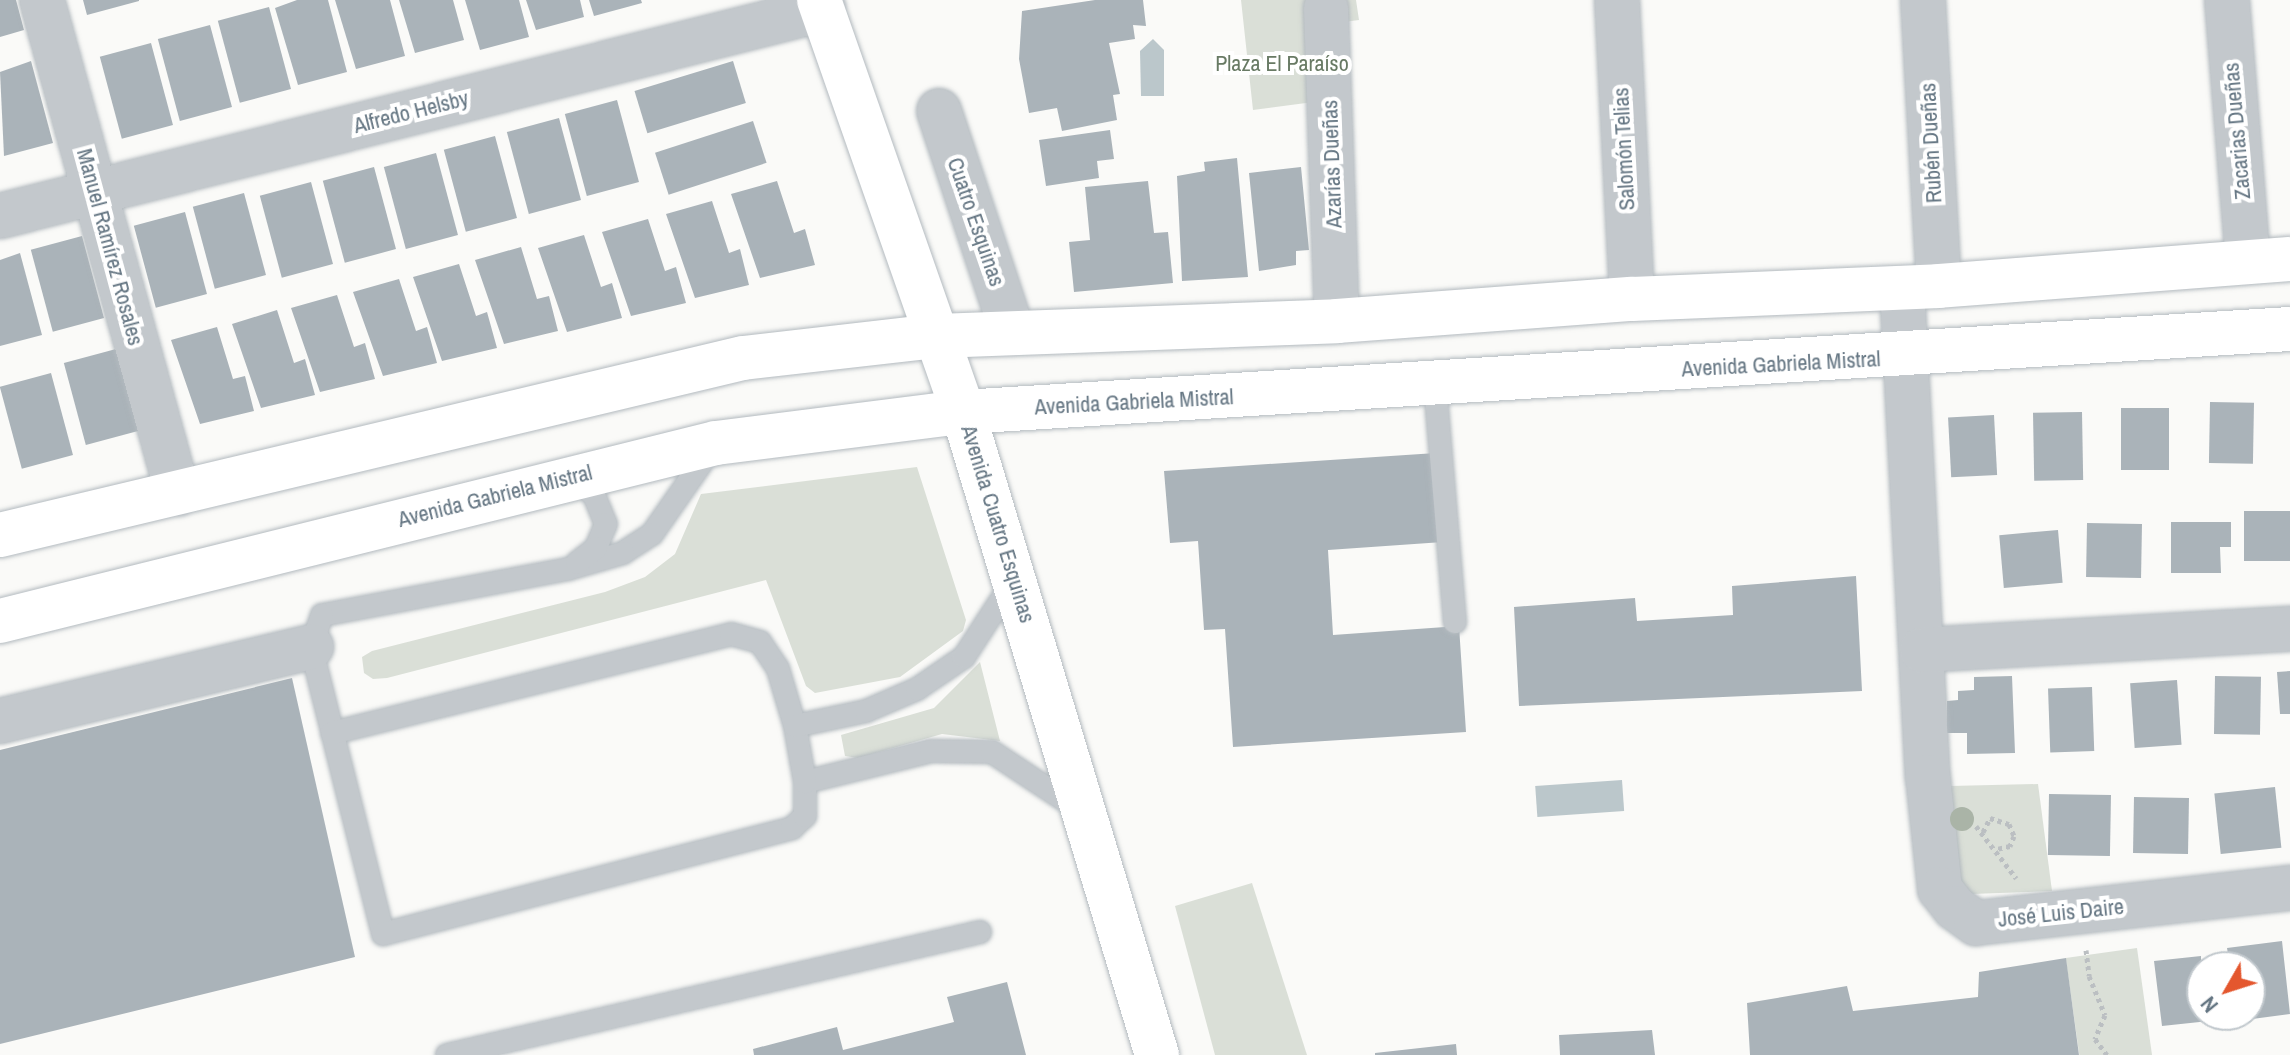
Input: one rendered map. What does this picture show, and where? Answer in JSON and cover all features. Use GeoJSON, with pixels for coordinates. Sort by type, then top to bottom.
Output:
{"type":"FeatureCollection","features":[{"type":"Feature","properties":{"kind":"main road","name":"Avenida Cuatro Esquinas"},"geometry":{"type":"LineString","coordinates":[[821,5],[963,412],[1157,1055]]}},
{"type":"Feature","properties":{"kind":"main road"},"geometry":{"type":"LineString","coordinates":[[0,535],[743,358],[937,336],[1337,321],[1632,299],[1921,287],[2269,261]]}},
{"type":"Feature","properties":{"kind":"main road","name":"Avenida Gabriela Mistral"},"geometry":{"type":"LineString","coordinates":[[0,621],[572,476],[716,443],[963,412],[1906,357],[2290,329]]}},
{"type":"Feature","properties":{"kind":"street","name":"Manuel Ramírez Rosales"},"geometry":{"type":"LineString","coordinates":[[42,0],[178,494]]}},
{"type":"Feature","properties":{"kind":"street","name":"Salomón Telias"},"geometry":{"type":"LineString","coordinates":[[1617,0],[1632,299]]}},
{"type":"Feature","properties":{"kind":"street","name":"Rubén Dueñas"},"geometry":{"type":"LineString","coordinates":[[1921,287],[1923,0]]}},
{"type":"Feature","properties":{"kind":"street","name":"Zacarias Dueñas"},"geometry":{"type":"LineString","coordinates":[[2227,0],[2269,261]]}},
{"type":"Feature","properties":{"kind":"street","name":"Alfredo Helsby"},"geometry":{"type":"LineString","coordinates":[[0,216],[821,5]]}},
{"type":"Feature","properties":{"kind":"street","name":"Azarías Dueñas"},"geometry":{"type":"LineString","coordinates":[[1326,8],[1337,321]]}},
{"type":"Feature","properties":{"kind":"street","name":"Cuatro Esquinas"},"geometry":{"type":"LineString","coordinates":[[939,111],[1013,333]]}},
{"type":"Feature","properties":{"kind":"street","name":"José Luis Daire"},"geometry":{"type":"LineString","coordinates":[[1921,287],[1906,357],[1922,650],[1940,889],[1955,908],[1976,923],[2290,888]]}},
{"type":"Feature","properties":{"kind":"street"},"geometry":{"type":"LineString","coordinates":[[1922,650],[2290,629]]}},
{"type":"Feature","properties":{"kind":"street"},"geometry":{"type":"LineString","coordinates":[[0,721],[311,647]]}},
{"type":"Feature","properties":{"kind":"lane"},"geometry":{"type":"LineString","coordinates":[[1435,385],[1455,622]]}},
{"type":"Feature","properties":{"kind":"lane"},"geometry":{"type":"LineString","coordinates":[[332,733],[731,634],[760,642],[778,669],[795,726],[805,782],[805,816],[792,828],[383,934],[332,733],[311,647],[322,615],[568,569],[623,553],[652,534],[716,443]]}},
{"type":"Feature","properties":{"kind":"lane"},"geometry":{"type":"LineString","coordinates":[[568,569],[596,548],[606,524],[594,495],[572,476]]}},
{"type":"Feature","properties":{"kind":"lane"},"geometry":{"type":"LineString","coordinates":[[795,726],[866,711],[929,681],[964,657],[1015,579]]}},
{"type":"Feature","properties":{"kind":"lane"},"geometry":{"type":"LineString","coordinates":[[805,782],[931,751],[992,752],[1086,814]]}},
{"type":"Feature","properties":{"kind":"lane"},"geometry":{"type":"LineString","coordinates":[[447,1055],[980,932]]}},
{"type":"Feature","properties":{"kind":"path"},"geometry":{"type":"LineString","coordinates":[[1983,832],[1990,818],[2009,824],[2014,836],[2010,846],[1997,849]]}},
{"type":"Feature","properties":{"kind":"path"},"geometry":{"type":"LineString","coordinates":[[1972,821],[2062,913],[2105,1015],[2095,1039],[2107,1055]]}},
{"type":"Feature","properties":{"kind":"green space","name":"Plaza El Paraíso"},"geometry":{"type":"Polygon","coordinates":[[[1241,0],[1356,0],[1359,20],[1312,26],[1321,101],[1253,110],[1241,0]]]}},
{"type":"Feature","properties":{"kind":"green space"},"geometry":{"type":"Polygon","coordinates":[[[917,467],[966,620],[963,631],[900,677],[815,693],[806,686],[766,580],[387,678],[373,679],[364,673],[362,657],[372,651],[605,592],[645,577],[675,554],[701,494],[917,467]]]}},
{"type":"Feature","properties":{"kind":"green space"},"geometry":{"type":"Polygon","coordinates":[[[980,662],[1000,741],[942,734],[858,758],[845,756],[841,735],[934,708],[980,662]]]}},
{"type":"Feature","properties":{"kind":"green space"},"geometry":{"type":"Polygon","coordinates":[[[2038,784],[2052,891],[1972,894],[1955,875],[1950,786],[2038,784]]]}},
{"type":"Feature","properties":{"kind":"green space"},"geometry":{"type":"Polygon","coordinates":[[[1252,883],[1307,1055],[1215,1055],[1175,906],[1252,883]]]}},
{"type":"Feature","properties":{"kind":"green space"},"geometry":{"type":"Polygon","coordinates":[[[2137,948],[2152,1055],[2079,1055],[2066,958],[2137,948]]]}},
{"type":"Feature","properties":{"kind":"shaded area"},"geometry":{"type":"Polygon","coordinates":[[[1153,39],[1164,50],[1164,96],[1141,96],[1140,51],[1153,39]]]}},
{"type":"Feature","properties":{"kind":"shaded area"},"geometry":{"type":"Polygon","coordinates":[[[1622,780],[1624,811],[1537,817],[1535,786],[1622,780]]]}},
{"type":"Feature","properties":{"kind":"building"},"geometry":{"type":"Polygon","coordinates":[[[0,0],[16,0],[24,30],[0,37],[0,0]]]}},
{"type":"Feature","properties":{"kind":"building"},"geometry":{"type":"Polygon","coordinates":[[[83,0],[139,0],[139,1],[87,15],[83,0]]]}},
{"type":"Feature","properties":{"kind":"building"},"geometry":{"type":"Polygon","coordinates":[[[297,0],[328,0],[347,72],[298,85],[275,8],[297,0]]]}},
{"type":"Feature","properties":{"kind":"building"},"geometry":{"type":"Polygon","coordinates":[[[335,0],[390,0],[405,56],[356,69],[335,0]]]}},
{"type":"Feature","properties":{"kind":"building"},"geometry":{"type":"Polygon","coordinates":[[[399,0],[453,0],[464,40],[415,53],[399,0]]]}},
{"type":"Feature","properties":{"kind":"building"},"geometry":{"type":"Polygon","coordinates":[[[465,0],[519,0],[529,37],[480,50],[465,0]]]}},
{"type":"Feature","properties":{"kind":"building"},"geometry":{"type":"Polygon","coordinates":[[[526,0],[580,0],[584,17],[536,30],[526,0]]]}},
{"type":"Feature","properties":{"kind":"building"},"geometry":{"type":"Polygon","coordinates":[[[589,0],[641,0],[642,3],[594,16],[589,0]]]}},
{"type":"Feature","properties":{"kind":"building"},"geometry":{"type":"Polygon","coordinates":[[[1095,0],[1143,0],[1146,26],[1133,25],[1135,39],[1109,43],[1120,94],[1113,95],[1117,120],[1062,131],[1057,108],[1029,113],[1019,59],[1022,11],[1095,0]]]}},
{"type":"Feature","properties":{"kind":"building"},"geometry":{"type":"Polygon","coordinates":[[[269,7],[291,89],[240,103],[218,21],[269,7]]]}},
{"type":"Feature","properties":{"kind":"building"},"geometry":{"type":"Polygon","coordinates":[[[210,25],[232,107],[180,121],[158,39],[210,25]]]}},
{"type":"Feature","properties":{"kind":"building"},"geometry":{"type":"Polygon","coordinates":[[[151,43],[173,125],[122,139],[100,57],[151,43]]]}},
{"type":"Feature","properties":{"kind":"building"},"geometry":{"type":"Polygon","coordinates":[[[31,61],[53,143],[4,156],[0,72],[31,61]]]}},
{"type":"Feature","properties":{"kind":"building"},"geometry":{"type":"Polygon","coordinates":[[[733,61],[746,103],[647,133],[635,91],[733,61]]]}},
{"type":"Feature","properties":{"kind":"building"},"geometry":{"type":"Polygon","coordinates":[[[617,100],[639,182],[587,196],[565,114],[617,100]]]}},
{"type":"Feature","properties":{"kind":"building"},"geometry":{"type":"Polygon","coordinates":[[[559,118],[581,200],[529,214],[507,132],[559,118]]]}},
{"type":"Feature","properties":{"kind":"building"},"geometry":{"type":"Polygon","coordinates":[[[753,121],[767,163],[669,195],[655,153],[753,121]]]}},
{"type":"Feature","properties":{"kind":"building"},"geometry":{"type":"Polygon","coordinates":[[[1110,130],[1114,159],[1097,161],[1099,178],[1046,186],[1039,140],[1110,130]]]}},
{"type":"Feature","properties":{"kind":"building"},"geometry":{"type":"Polygon","coordinates":[[[495,136],[517,218],[466,232],[444,150],[495,136]]]}},
{"type":"Feature","properties":{"kind":"building"},"geometry":{"type":"Polygon","coordinates":[[[436,153],[458,235],[406,249],[384,167],[436,153]]]}},
{"type":"Feature","properties":{"kind":"building"},"geometry":{"type":"Polygon","coordinates":[[[1237,158],[1248,277],[1182,281],[1177,176],[1205,171],[1204,162],[1237,158]]]}},
{"type":"Feature","properties":{"kind":"building"},"geometry":{"type":"Polygon","coordinates":[[[374,167],[396,249],[345,263],[323,181],[374,167]]]}},
{"type":"Feature","properties":{"kind":"building"},"geometry":{"type":"Polygon","coordinates":[[[1301,167],[1309,250],[1296,251],[1296,265],[1259,271],[1249,173],[1301,167]]]}},
{"type":"Feature","properties":{"kind":"building"},"geometry":{"type":"Polygon","coordinates":[[[777,181],[794,233],[805,229],[815,265],[760,278],[731,194],[777,181]]]}},
{"type":"Feature","properties":{"kind":"building"},"geometry":{"type":"Polygon","coordinates":[[[1148,181],[1154,233],[1168,232],[1173,283],[1074,292],[1069,242],[1090,240],[1085,187],[1148,181]]]}},
{"type":"Feature","properties":{"kind":"building"},"geometry":{"type":"Polygon","coordinates":[[[311,182],[333,264],[282,278],[260,196],[311,182]]]}},
{"type":"Feature","properties":{"kind":"building"},"geometry":{"type":"Polygon","coordinates":[[[244,193],[266,275],[215,289],[193,207],[244,193]]]}},
{"type":"Feature","properties":{"kind":"building"},"geometry":{"type":"Polygon","coordinates":[[[712,201],[729,253],[740,249],[749,285],[695,298],[666,214],[712,201]]]}},
{"type":"Feature","properties":{"kind":"building"},"geometry":{"type":"Polygon","coordinates":[[[185,212],[207,294],[156,308],[134,226],[185,212]]]}},
{"type":"Feature","properties":{"kind":"building"},"geometry":{"type":"Polygon","coordinates":[[[648,219],[665,271],[676,267],[686,303],[631,316],[602,232],[648,219]]]}},
{"type":"Feature","properties":{"kind":"building"},"geometry":{"type":"Polygon","coordinates":[[[584,235],[601,287],[612,283],[622,318],[567,332],[538,248],[584,235]]]}},
{"type":"Feature","properties":{"kind":"building"},"geometry":{"type":"Polygon","coordinates":[[[82,236],[104,318],[53,332],[31,250],[82,236]]]}},
{"type":"Feature","properties":{"kind":"building"},"geometry":{"type":"Polygon","coordinates":[[[521,247],[537,299],[549,296],[558,331],[504,344],[475,260],[521,247]]]}},
{"type":"Feature","properties":{"kind":"building"},"geometry":{"type":"Polygon","coordinates":[[[20,253],[42,335],[0,346],[0,260],[20,253]]]}},
{"type":"Feature","properties":{"kind":"building"},"geometry":{"type":"Polygon","coordinates":[[[459,264],[476,316],[487,312],[497,348],[442,361],[413,277],[459,264]]]}},
{"type":"Feature","properties":{"kind":"building"},"geometry":{"type":"Polygon","coordinates":[[[399,279],[416,331],[427,327],[437,363],[383,376],[353,292],[399,279]]]}},
{"type":"Feature","properties":{"kind":"building"},"geometry":{"type":"Polygon","coordinates":[[[337,295],[354,347],[365,343],[375,379],[320,392],[291,308],[337,295]]]}},
{"type":"Feature","properties":{"kind":"building"},"geometry":{"type":"Polygon","coordinates":[[[277,310],[294,363],[305,359],[315,395],[261,408],[232,324],[277,310]]]}},
{"type":"Feature","properties":{"kind":"building"},"geometry":{"type":"Polygon","coordinates":[[[217,327],[233,379],[245,376],[254,411],[200,424],[171,340],[217,327]]]}},
{"type":"Feature","properties":{"kind":"building"},"geometry":{"type":"Polygon","coordinates":[[[116,349],[138,431],[86,445],[64,363],[116,349]]]}},
{"type":"Feature","properties":{"kind":"building"},"geometry":{"type":"Polygon","coordinates":[[[51,373],[73,455],[22,469],[0,387],[51,373]]]}},
{"type":"Feature","properties":{"kind":"building"},"geometry":{"type":"Polygon","coordinates":[[[2210,402],[2254,403],[2253,464],[2209,463],[2210,402]]]}},
{"type":"Feature","properties":{"kind":"building"},"geometry":{"type":"Polygon","coordinates":[[[2121,408],[2169,408],[2169,470],[2121,470],[2121,408]]]}},
{"type":"Feature","properties":{"kind":"building"},"geometry":{"type":"Polygon","coordinates":[[[2082,412],[2083,480],[2034,481],[2033,413],[2082,412]]]}},
{"type":"Feature","properties":{"kind":"building"},"geometry":{"type":"Polygon","coordinates":[[[1994,415],[1997,475],[1951,477],[1948,417],[1994,415]]]}},
{"type":"Feature","properties":{"kind":"building"},"geometry":{"type":"Polygon","coordinates":[[[1436,453],[1443,542],[1328,550],[1333,635],[1459,626],[1466,732],[1233,747],[1225,629],[1204,630],[1198,541],[1170,543],[1164,471],[1436,453]]]}},
{"type":"Feature","properties":{"kind":"building"},"geometry":{"type":"Polygon","coordinates":[[[2244,511],[2290,511],[2290,561],[2244,561],[2244,511]]]}},
{"type":"Feature","properties":{"kind":"building"},"geometry":{"type":"Polygon","coordinates":[[[2171,522],[2231,522],[2231,547],[2220,547],[2221,573],[2171,573],[2171,522]]]}},
{"type":"Feature","properties":{"kind":"building"},"geometry":{"type":"Polygon","coordinates":[[[2087,523],[2142,524],[2141,578],[2086,577],[2087,523]]]}},
{"type":"Feature","properties":{"kind":"building"},"geometry":{"type":"Polygon","coordinates":[[[2058,530],[2063,583],[2004,588],[1999,535],[2058,530]]]}},
{"type":"Feature","properties":{"kind":"building"},"geometry":{"type":"Polygon","coordinates":[[[1856,576],[1862,691],[1519,706],[1514,607],[1635,598],[1637,621],[1733,615],[1732,586],[1856,576]]]}},
{"type":"Feature","properties":{"kind":"building"},"geometry":{"type":"Polygon","coordinates":[[[2290,671],[2290,714],[2280,714],[2277,672],[2290,671]]]}},
{"type":"Feature","properties":{"kind":"building"},"geometry":{"type":"Polygon","coordinates":[[[2012,676],[2015,753],[1967,754],[1967,733],[1947,733],[1947,701],[1958,700],[1958,691],[1974,690],[1974,677],[2012,676]]]}},
{"type":"Feature","properties":{"kind":"building"},"geometry":{"type":"Polygon","coordinates":[[[2215,676],[2261,677],[2260,735],[2214,734],[2215,676]]]}},
{"type":"Feature","properties":{"kind":"building"},"geometry":{"type":"Polygon","coordinates":[[[292,678],[355,957],[0,1044],[0,750],[292,678]]]}},
{"type":"Feature","properties":{"kind":"building"},"geometry":{"type":"Polygon","coordinates":[[[2177,680],[2182,745],[2135,748],[2130,683],[2177,680]]]}},
{"type":"Feature","properties":{"kind":"building"},"geometry":{"type":"Polygon","coordinates":[[[2092,687],[2094,751],[2050,752],[2048,689],[2092,687]]]}},
{"type":"Feature","properties":{"kind":"building"},"geometry":{"type":"Polygon","coordinates":[[[2275,787],[2281,848],[2221,854],[2214,793],[2275,787]]]}},
{"type":"Feature","properties":{"kind":"building"},"geometry":{"type":"Polygon","coordinates":[[[2049,794],[2111,795],[2110,856],[2048,855],[2049,794]]]}},
{"type":"Feature","properties":{"kind":"building"},"geometry":{"type":"Polygon","coordinates":[[[2134,797],[2189,798],[2188,854],[2133,853],[2134,797]]]}},
{"type":"Feature","properties":{"kind":"building"},"geometry":{"type":"Polygon","coordinates":[[[2282,941],[2290,1014],[2266,1017],[2266,951],[2227,951],[2227,948],[2282,941]]]}},
{"type":"Feature","properties":{"kind":"building"},"geometry":{"type":"Polygon","coordinates":[[[2066,958],[2079,1055],[1750,1055],[1747,1003],[1847,986],[1853,1011],[1978,997],[1979,972],[2066,958]]]}},
{"type":"Feature","properties":{"kind":"building"},"geometry":{"type":"Polygon","coordinates":[[[2186,958],[2186,1023],[2162,1026],[2154,961],[2186,958]]]}},
{"type":"Feature","properties":{"kind":"building"},"geometry":{"type":"Polygon","coordinates":[[[1007,982],[1026,1055],[754,1055],[753,1049],[837,1027],[843,1050],[954,1022],[947,997],[1007,982]]]}},
{"type":"Feature","properties":{"kind":"building"},"geometry":{"type":"Polygon","coordinates":[[[1652,1030],[1655,1055],[1560,1055],[1559,1035],[1652,1030]]]}},
{"type":"Feature","properties":{"kind":"building"},"geometry":{"type":"Polygon","coordinates":[[[1456,1044],[1457,1055],[1375,1055],[1375,1053],[1456,1044]]]}}]}
